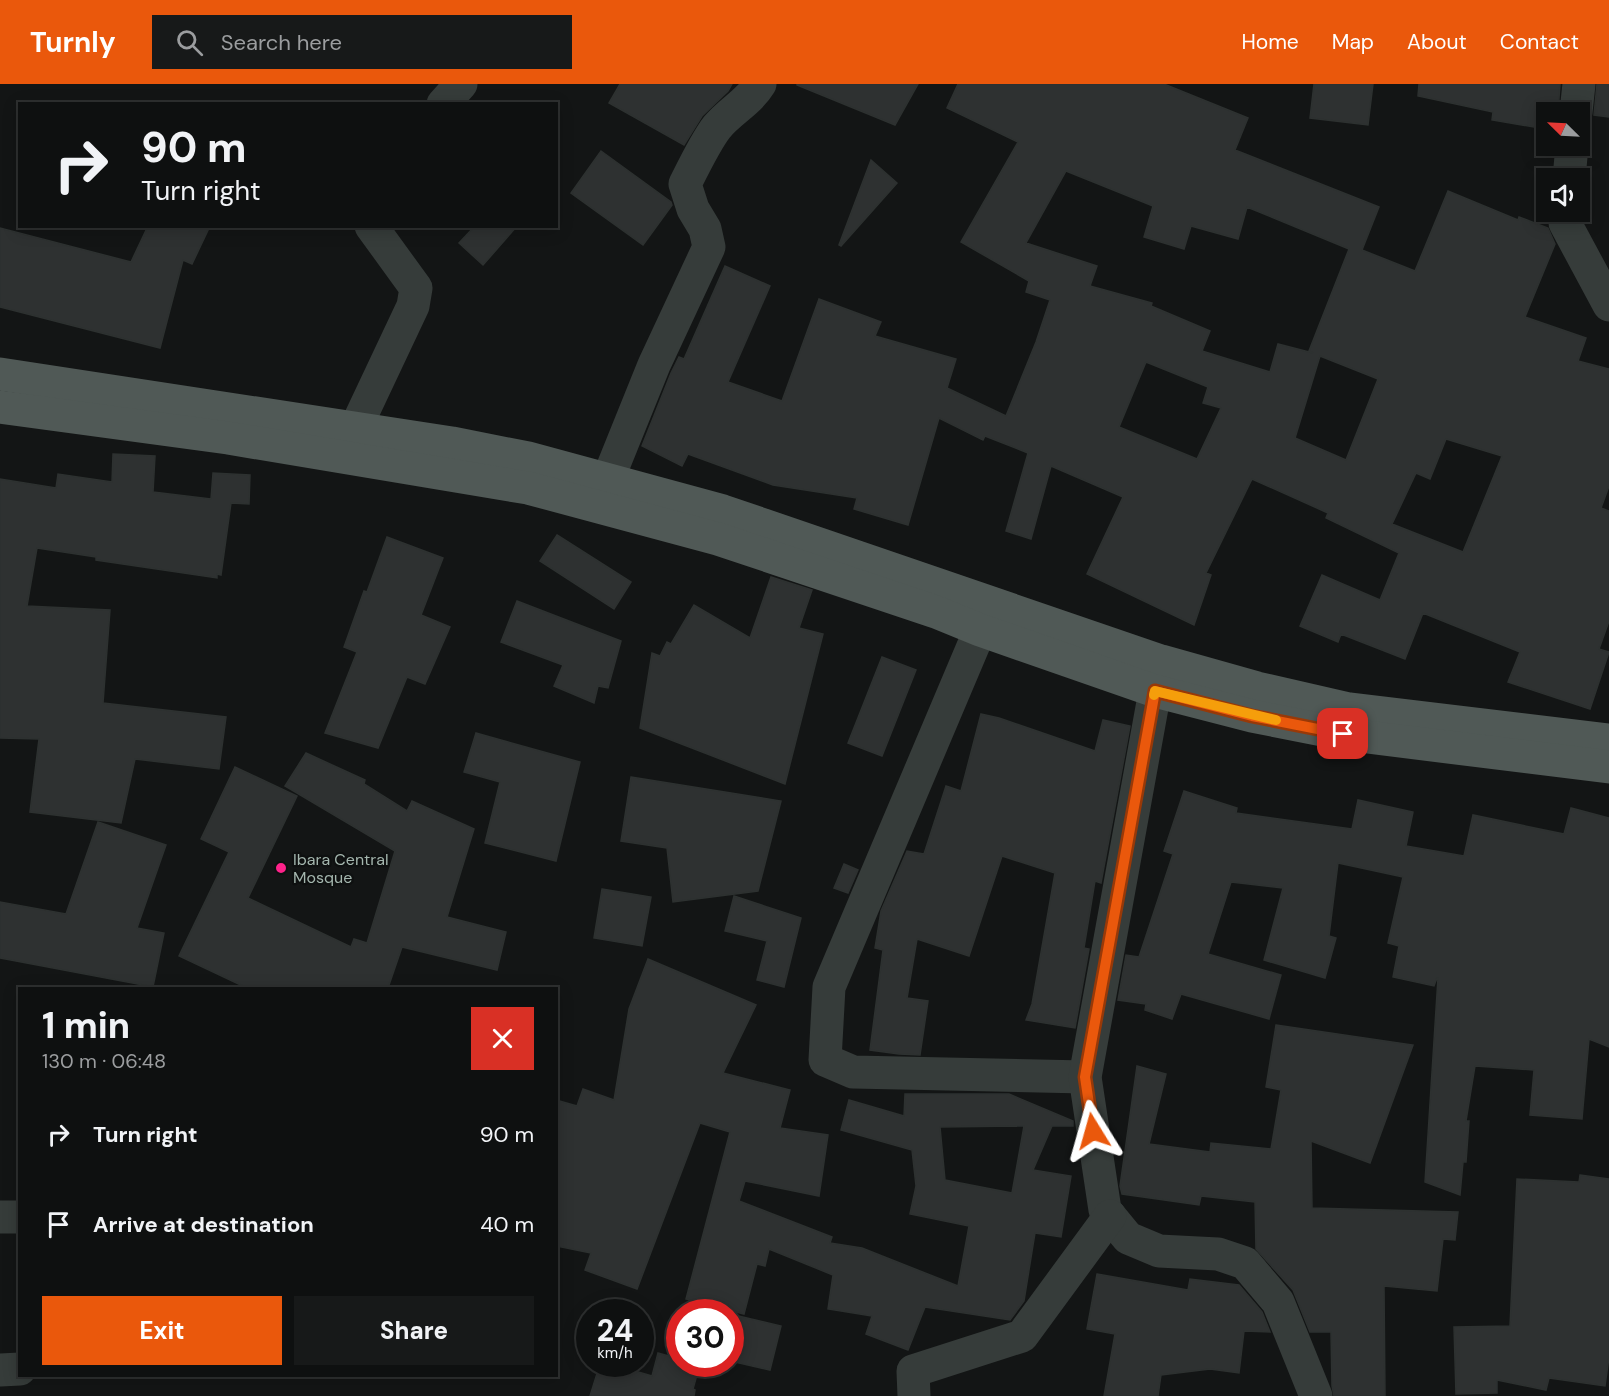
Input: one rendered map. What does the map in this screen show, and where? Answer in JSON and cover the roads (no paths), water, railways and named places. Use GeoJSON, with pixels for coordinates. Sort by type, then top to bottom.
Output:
{"type":"FeatureCollection","features":[{"type":"Feature","properties":{"kind":"main road"},"geometry":{"type":"LineString","coordinates":[[0,374],[452,443],[528,458],[723,511],[1161,661],[1257,688],[1348,709],[1609,740]]}},
{"type":"Feature","properties":{"kind":"main road"},"geometry":{"type":"LineString","coordinates":[[0,407],[228,438],[528,488],[718,539],[936,612],[980,630],[1155,691],[1252,716],[1343,734],[1609,767]]}},
{"type":"Feature","properties":{"kind":"street"},"geometry":{"type":"LineString","coordinates":[[445,102],[461,84]]}},
{"type":"Feature","properties":{"kind":"street"},"geometry":{"type":"LineString","coordinates":[[608,479],[654,364],[710,247],[705,229],[693,209],[685,184],[693,166],[717,127],[754,94],[760,84]]}},
{"type":"Feature","properties":{"kind":"street"},"geometry":{"type":"LineString","coordinates":[[1577,102],[1579,84]]}},
{"type":"Feature","properties":{"kind":"street"},"geometry":{"type":"LineString","coordinates":[[1565,222],[1609,305]]}},
{"type":"Feature","properties":{"kind":"street"},"geometry":{"type":"LineString","coordinates":[[355,429],[414,306],[416,288],[372,228]]}},
{"type":"Feature","properties":{"kind":"street"},"geometry":{"type":"LineString","coordinates":[[980,630],[829,987],[825,1060],[853,1072],[1085,1077]]}},
{"type":"Feature","properties":{"kind":"street"},"geometry":{"type":"LineString","coordinates":[[1155,691],[1085,1077],[1105,1210],[1128,1238],[1159,1251],[1218,1254],[1245,1263],[1278,1302],[1316,1396]]}},
{"type":"Feature","properties":{"kind":"street"},"geometry":{"type":"LineString","coordinates":[[914,1396],[913,1371],[1022,1336],[1110,1216]]}},
{"type":"Feature","properties":{"kind":"street"},"geometry":{"type":"LineString","coordinates":[[0,1217],[18,1217]]}},
{"type":"Feature","properties":{"kind":"street"},"geometry":{"type":"LineString","coordinates":[[0,1370],[18,1369]]}},
{"type":"Feature","properties":{"kind":"place","name":"Ibara Central Mosque"},"geometry":{"type":"Point","coordinates":[281,868]}}]}
